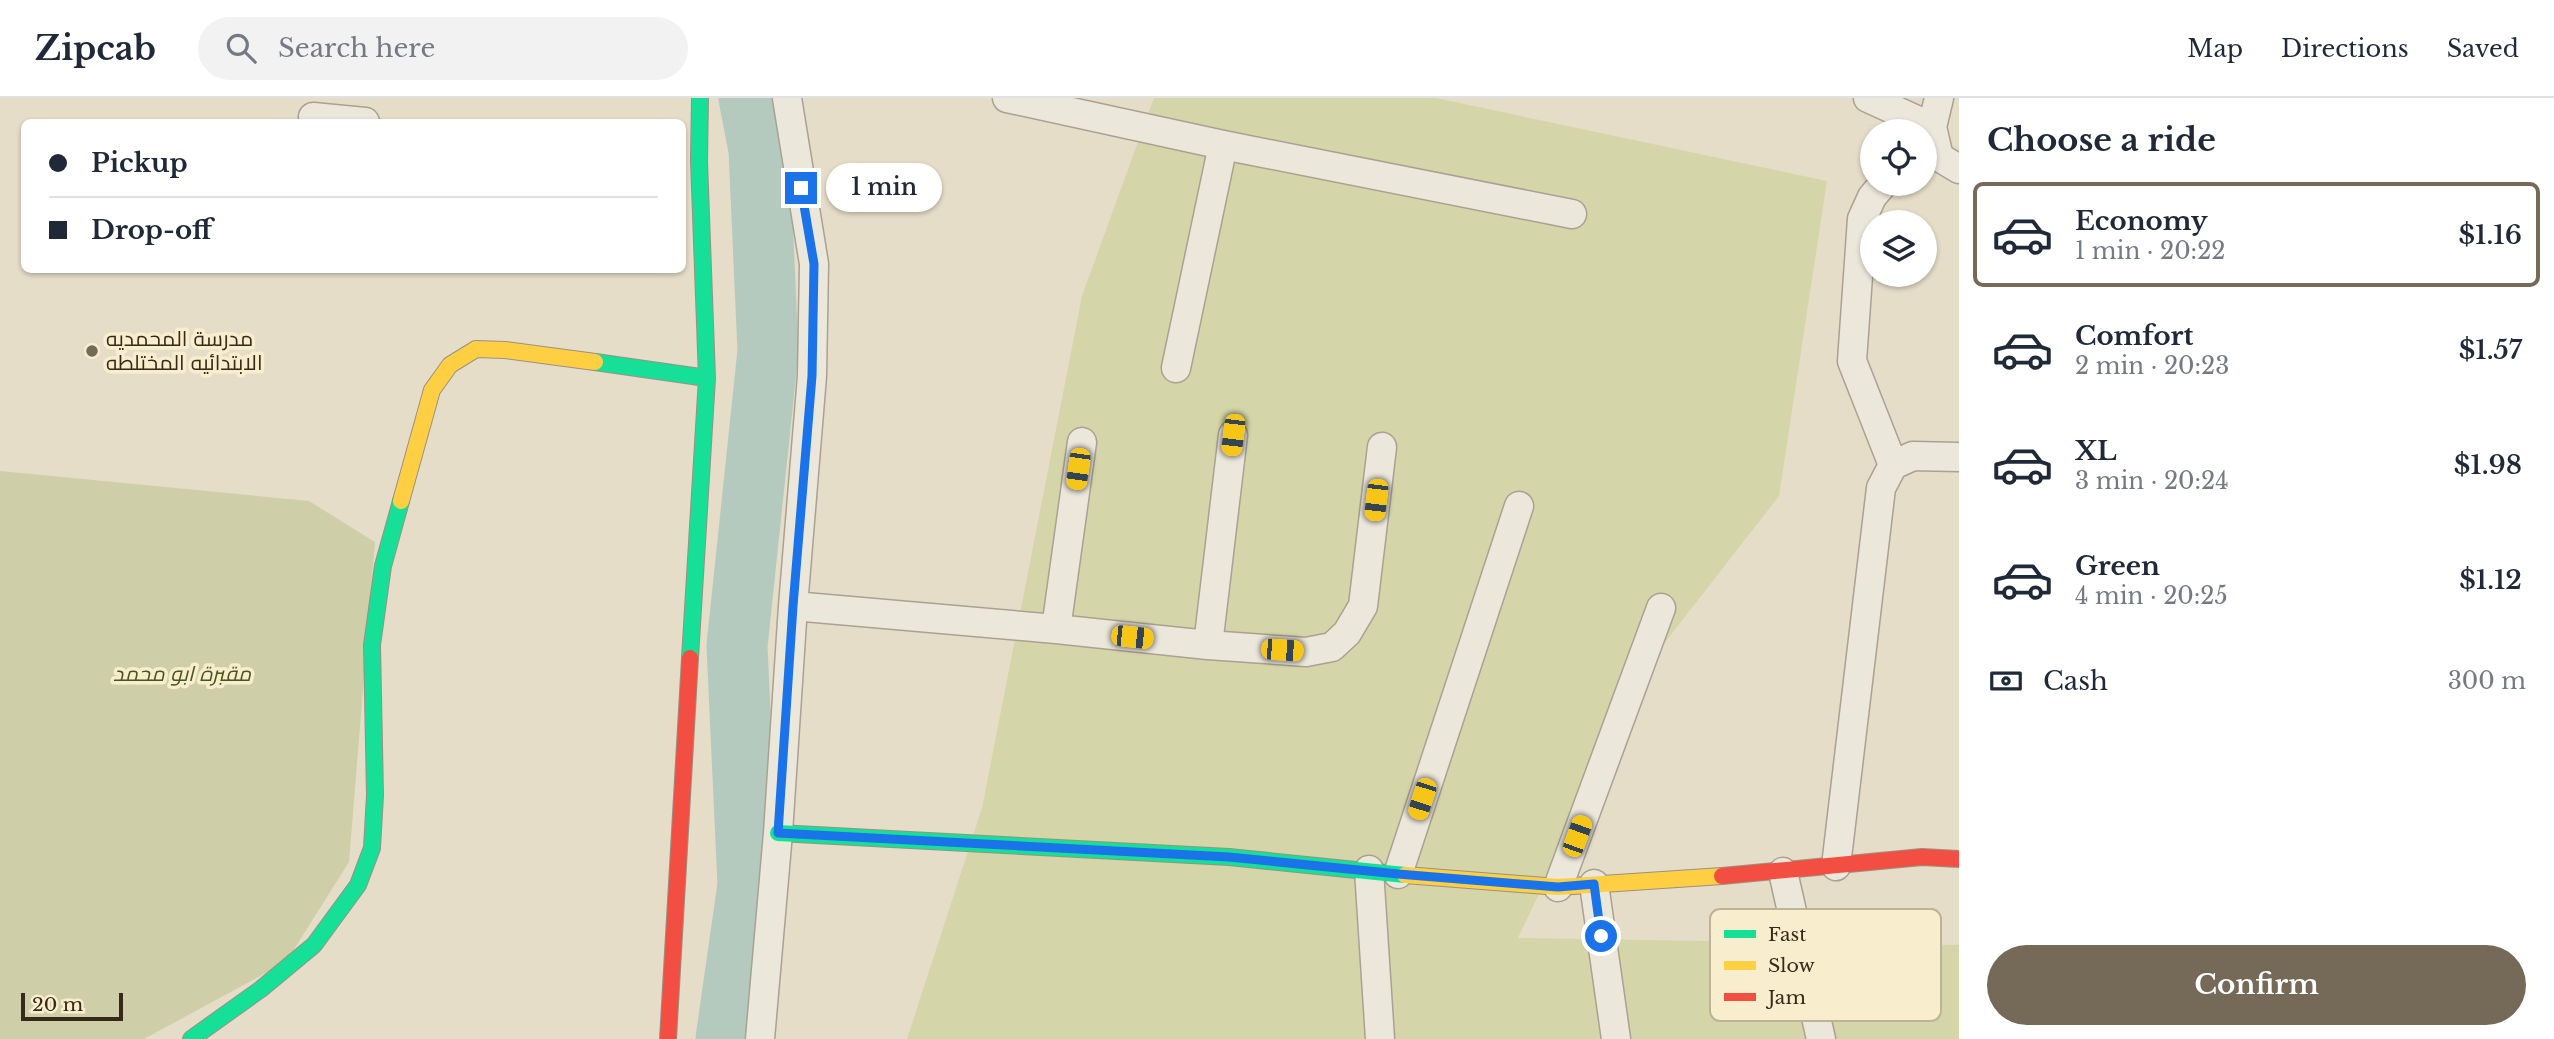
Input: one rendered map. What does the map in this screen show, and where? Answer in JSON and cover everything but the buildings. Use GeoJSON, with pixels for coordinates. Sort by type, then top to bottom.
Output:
{"type":"FeatureCollection","features":[{"type":"Feature","properties":{"kind":"street"},"geometry":{"type":"LineString","coordinates":[[668,1039],[707,378],[691,160],[700,98]]}},
{"type":"Feature","properties":{"kind":"street"},"geometry":{"type":"LineString","coordinates":[[760,1039],[812,376],[814,264],[787,98]]}},
{"type":"Feature","properties":{"kind":"street"},"geometry":{"type":"LineString","coordinates":[[1007,98],[1223,145],[1572,214]]}},
{"type":"Feature","properties":{"kind":"street"},"geometry":{"type":"LineString","coordinates":[[1868,98],[1914,119]]}},
{"type":"Feature","properties":{"kind":"street"},"geometry":{"type":"LineString","coordinates":[[1934,119],[1938,98]]}},
{"type":"Feature","properties":{"kind":"street"},"geometry":{"type":"LineString","coordinates":[[313,117],[334,119]]}},
{"type":"Feature","properties":{"kind":"street"},"geometry":{"type":"LineString","coordinates":[[1176,368],[1223,145]]}},
{"type":"Feature","properties":{"kind":"street"},"geometry":{"type":"LineString","coordinates":[[1873,196],[1862,219],[1852,361],[1893,465]]}},
{"type":"Feature","properties":{"kind":"street"},"geometry":{"type":"LineString","coordinates":[[191,1039],[261,989],[314,945],[358,885],[372,848],[372,645],[383,566],[432,390],[450,365],[477,349],[505,350],[707,378]]}},
{"type":"Feature","properties":{"kind":"street"},"geometry":{"type":"LineString","coordinates":[[1208,645],[1233,435]]}},
{"type":"Feature","properties":{"kind":"street"},"geometry":{"type":"LineString","coordinates":[[1056,629],[1082,442]]}},
{"type":"Feature","properties":{"kind":"street"},"geometry":{"type":"LineString","coordinates":[[793,606],[1208,645],[1306,652],[1332,647],[1347,633],[1363,606],[1382,447]]}},
{"type":"Feature","properties":{"kind":"street"},"geometry":{"type":"LineString","coordinates":[[1836,866],[1881,488],[1893,465],[1913,456],[1959,457]]}},
{"type":"Feature","properties":{"kind":"street"},"geometry":{"type":"LineString","coordinates":[[1398,874],[1519,506]]}},
{"type":"Feature","properties":{"kind":"street"},"geometry":{"type":"LineString","coordinates":[[1558,887],[1661,608]]}},
{"type":"Feature","properties":{"kind":"street"},"geometry":{"type":"LineString","coordinates":[[778,833],[1215,856],[1558,887],[1783,872],[1922,857],[1959,859]]}},
{"type":"Feature","properties":{"kind":"street"},"geometry":{"type":"LineString","coordinates":[[1369,870],[1380,1039]]}},
{"type":"Feature","properties":{"kind":"street"},"geometry":{"type":"LineString","coordinates":[[1783,872],[1791,909]]}},
{"type":"Feature","properties":{"kind":"street"},"geometry":{"type":"LineString","coordinates":[[1594,884],[1616,1039]]}},
{"type":"Feature","properties":{"kind":"street"},"geometry":{"type":"LineString","coordinates":[[1817,1021],[1821,1039]]}},
{"type":"Feature","properties":{"kind":"green space"},"geometry":{"type":"Polygon","coordinates":[[[1154,98],[1436,98],[1827,181],[1779,496],[1649,663],[1518,938],[1710,941],[1710,1021],[1941,1021],[1941,945],[1959,945],[1959,1039],[907,1039],[982,808],[1082,296],[1154,98]]]}},
{"type":"Feature","properties":{"kind":"green space","name":"مقبرة ابو محمد"},"geometry":{"type":"Polygon","coordinates":[[[0,471],[309,501],[375,542],[349,862],[286,962],[144,1039],[0,1039],[0,471]]]}},
{"type":"Feature","properties":{"kind":"waterway"},"geometry":{"type":"LineString","coordinates":[[726,1039],[748,885],[737,646],[768,351],[759,150],[749,98]]}},
{"type":"Feature","properties":{"kind":"traffic: fast"},"geometry":{"type":"LineString","coordinates":[[690,658],[707,378],[699,161],[700,98]]}},
{"type":"Feature","properties":{"kind":"traffic: fast"},"geometry":{"type":"LineString","coordinates":[[595,362],[707,378]]}},
{"type":"Feature","properties":{"kind":"traffic: fast"},"geometry":{"type":"LineString","coordinates":[[191,1039],[261,989],[314,945],[358,885],[372,848],[375,795],[372,645],[383,566],[401,501]]}},
{"type":"Feature","properties":{"kind":"traffic: fast"},"geometry":{"type":"LineString","coordinates":[[778,833],[1229,857],[1405,875]]}},
{"type":"Feature","properties":{"kind":"traffic: slow"},"geometry":{"type":"LineString","coordinates":[[401,501],[432,390],[450,365],[476,349],[505,350],[595,362]]}},
{"type":"Feature","properties":{"kind":"traffic: slow"},"geometry":{"type":"LineString","coordinates":[[1405,875],[1558,887],[1722,876]]}},
{"type":"Feature","properties":{"kind":"traffic: jam"},"geometry":{"type":"LineString","coordinates":[[668,1039],[690,658]]}},
{"type":"Feature","properties":{"kind":"traffic: jam"},"geometry":{"type":"LineString","coordinates":[[1722,876],[1922,857],[1959,859]]}},
{"type":"Feature","properties":{"kind":"place","name":"مدرسة المحمديه الابتدائيه المختلطه"},"geometry":{"type":"Point","coordinates":[92,351]}},
{"type":"Feature","properties":{"kind":"route"},"geometry":{"type":"LineString","coordinates":[[801,188],[814,264],[812,376],[778,833],[1229,857],[1558,887],[1594,884],[1601,936]]}}]}
